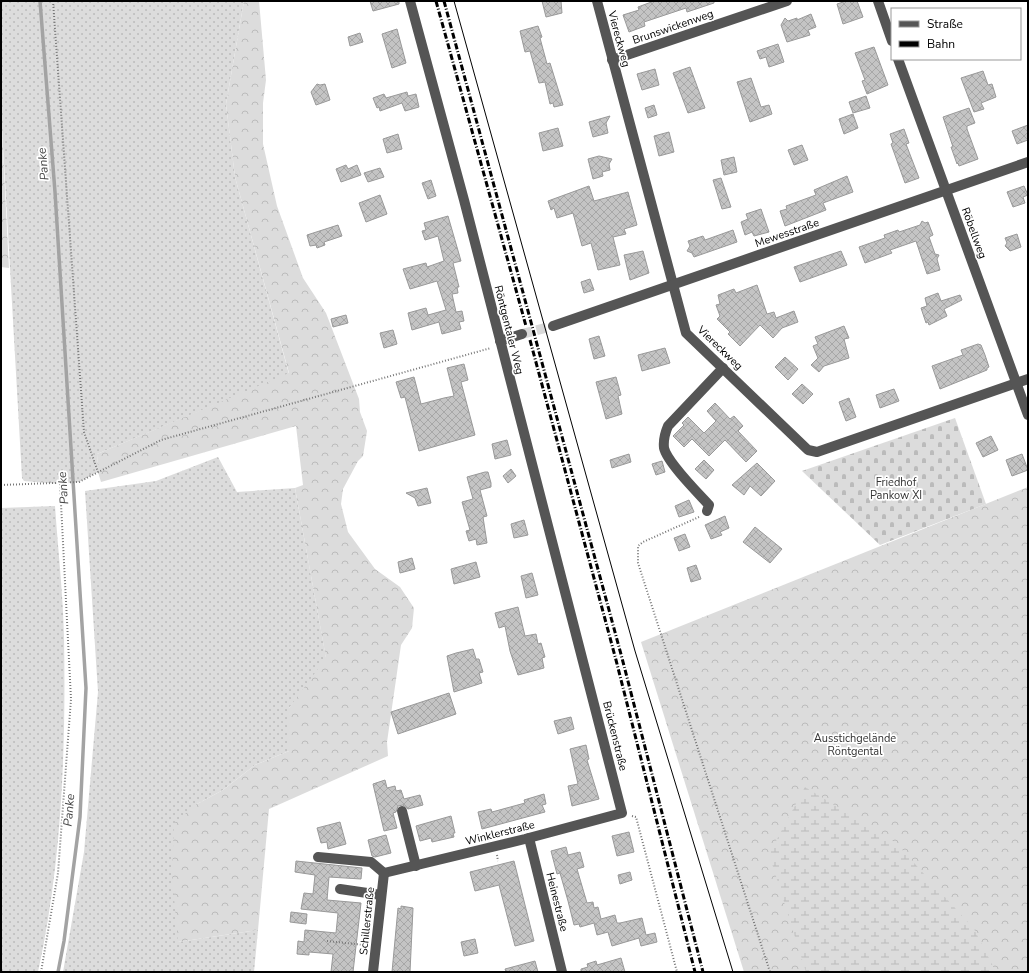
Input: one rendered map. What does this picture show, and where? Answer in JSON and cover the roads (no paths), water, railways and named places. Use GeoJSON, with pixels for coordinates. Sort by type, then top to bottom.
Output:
{"type":"FeatureCollection","features":[{"type":"Feature","properties":{"kind":"street","name":"Röntgentaler Weg"},"geometry":{"type":"LineString","coordinates":[[410,1],[584,665]]}},
{"type":"Feature","properties":{"kind":"street","name":"Viereckweg"},"geometry":{"type":"LineString","coordinates":[[597,1],[686,333],[812,452],[817,452],[1016,384]]}},
{"type":"Feature","properties":{"kind":"street","name":"Brunswickenweg"},"geometry":{"type":"LineString","coordinates":[[612,60],[787,1]]}},
{"type":"Feature","properties":{"kind":"street"},"geometry":{"type":"LineString","coordinates":[[878,1],[891,38]]}},
{"type":"Feature","properties":{"kind":"street","name":"Röbellweg"},"geometry":{"type":"LineString","coordinates":[[898,60],[1028,415]]}},
{"type":"Feature","properties":{"kind":"street","name":"Mewesstraße"},"geometry":{"type":"LineString","coordinates":[[553,326],[1028,162]]}},
{"type":"Feature","properties":{"kind":"street"},"geometry":{"type":"LineString","coordinates":[[500,341],[522,334]]}},
{"type":"Feature","properties":{"kind":"street"},"geometry":{"type":"LineString","coordinates":[[707,511],[709,505],[682,475],[664,449],[664,436],[668,426],[723,368]]}},
{"type":"Feature","properties":{"kind":"street"},"geometry":{"type":"LineString","coordinates":[[1016,384],[1028,379]]}},
{"type":"Feature","properties":{"kind":"street","name":"Brückenstraße"},"geometry":{"type":"LineString","coordinates":[[584,665],[622,813]]}},
{"type":"Feature","properties":{"kind":"street"},"geometry":{"type":"LineString","coordinates":[[402,812],[416,866]]}},
{"type":"Feature","properties":{"kind":"street","name":"Winklerstraße"},"geometry":{"type":"LineString","coordinates":[[384,873],[529,838],[622,813]]}},
{"type":"Feature","properties":{"kind":"street","name":"Heinestraße"},"geometry":{"type":"LineString","coordinates":[[529,838],[562,972]]}},
{"type":"Feature","properties":{"kind":"street"},"geometry":{"type":"LineString","coordinates":[[318,857],[371,862],[384,873]]}},
{"type":"Feature","properties":{"kind":"street","name":"Schillerstraße"},"geometry":{"type":"LineString","coordinates":[[374,972],[384,873]]}},
{"type":"Feature","properties":{"kind":"street"},"geometry":{"type":"LineString","coordinates":[[340,889],[381,895]]}},
{"type":"Feature","properties":{"kind":"waterway","name":"Panke"},"geometry":{"type":"LineString","coordinates":[[40,1],[55,192],[86,688],[80,817],[64,941],[58,972]]}},
{"type":"Feature","properties":{"kind":"tunnel"},"geometry":{"type":"LineString","coordinates":[[522,334],[553,326]]}},
{"type":"Feature","properties":{"kind":"tram line"},"geometry":{"type":"LineString","coordinates":[[454,1],[635,651],[733,972]]}},
{"type":"Feature","properties":{"kind":"railway"},"geometry":{"type":"LineString","coordinates":[[436,1],[526,326]]}},
{"type":"Feature","properties":{"kind":"railway"},"geometry":{"type":"LineString","coordinates":[[444,1],[622,658],[703,972]]}},
{"type":"Feature","properties":{"kind":"railway"},"geometry":{"type":"LineString","coordinates":[[530,340],[616,660],[695,972]]}},
{"type":"Feature","properties":{"kind":"park label","name":"Friedhof Pankow XI"},"geometry":{"type":"Point","coordinates":[896,488]}},
{"type":"Feature","properties":{"kind":"park label","name":"Ausstichgelände Röntgental"},"geometry":{"type":"Point","coordinates":[855,744]}}]}
